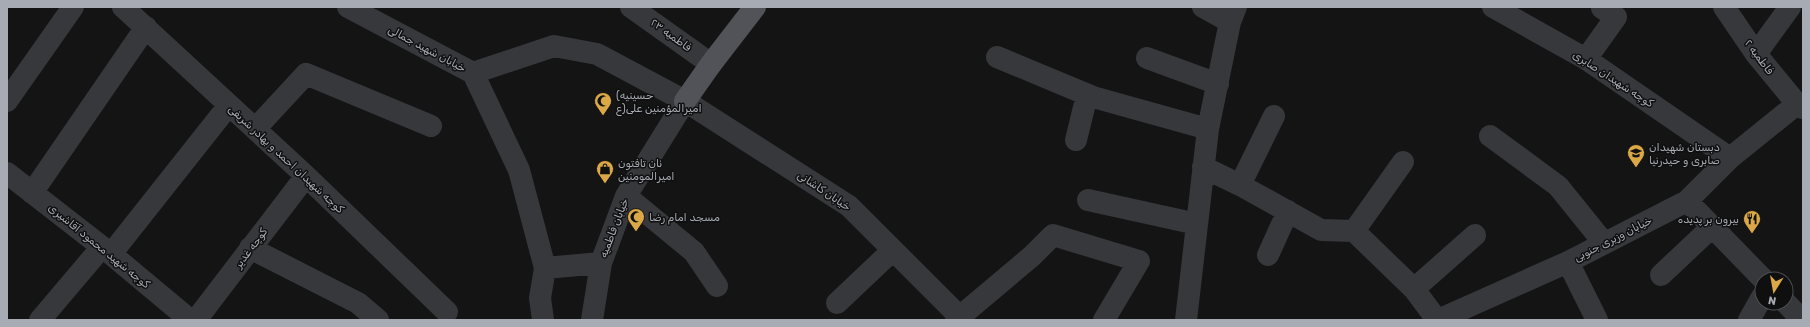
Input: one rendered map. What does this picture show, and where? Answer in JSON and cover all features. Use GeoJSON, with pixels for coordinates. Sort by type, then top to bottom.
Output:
{"type":"FeatureCollection","features":[{"type":"Feature","properties":{"kind":"main road","name":"خیابان فاطمیه"},"geometry":{"type":"LineString","coordinates":[[685,101],[710,64],[755,7]]}},
{"type":"Feature","properties":{"kind":"street"},"geometry":{"type":"LineString","coordinates":[[7,101],[74,7]]}},
{"type":"Feature","properties":{"kind":"street","name":"خیابان شهید جمالی"},"geometry":{"type":"LineString","coordinates":[[348,7],[473,73],[554,46],[597,54],[685,101]]}},
{"type":"Feature","properties":{"kind":"street","name":"فاطمیه ۲۳"},"geometry":{"type":"LineString","coordinates":[[631,7],[710,64]]}},
{"type":"Feature","properties":{"kind":"street"},"geometry":{"type":"LineString","coordinates":[[1186,320],[1208,129],[1233,14],[1203,7]]}},
{"type":"Feature","properties":{"kind":"street","name":"کوچه شهیدان صابری"},"geometry":{"type":"LineString","coordinates":[[1493,7],[1586,59],[1730,158]]}},
{"type":"Feature","properties":{"kind":"street"},"geometry":{"type":"LineString","coordinates":[[1586,59],[1616,17],[1602,8],[1603,7]]}},
{"type":"Feature","properties":{"kind":"street","name":"فاطمیه ۲"},"geometry":{"type":"LineString","coordinates":[[1724,7],[1756,54],[1800,106]]}},
{"type":"Feature","properties":{"kind":"street"},"geometry":{"type":"LineString","coordinates":[[1756,54],[1790,7]]}},
{"type":"Feature","properties":{"kind":"street"},"geometry":{"type":"LineString","coordinates":[[32,193],[136,14]]}},
{"type":"Feature","properties":{"kind":"street","name":"کوچه شهیدان احمد و بهادر شریفی"},"geometry":{"type":"LineString","coordinates":[[136,14],[229,105],[306,176],[447,312]]}},
{"type":"Feature","properties":{"kind":"street"},"geometry":{"type":"LineString","coordinates":[[997,57],[1087,95],[1208,129]]}},
{"type":"Feature","properties":{"kind":"street"},"geometry":{"type":"LineString","coordinates":[[1147,58],[1218,84]]}},
{"type":"Feature","properties":{"kind":"street"},"geometry":{"type":"LineString","coordinates":[[473,73],[519,170],[545,268],[540,298],[543,320]]}},
{"type":"Feature","properties":{"kind":"street"},"geometry":{"type":"LineString","coordinates":[[255,129],[306,74],[431,126]]}},
{"type":"Feature","properties":{"kind":"street"},"geometry":{"type":"LineString","coordinates":[[1076,140],[1087,95]]}},
{"type":"Feature","properties":{"kind":"street","name":"خیابان فاطمیه"},"geometry":{"type":"LineString","coordinates":[[592,320],[601,263],[626,196],[685,101]]}},
{"type":"Feature","properties":{"kind":"street","name":"خیابان کاشانی"},"geometry":{"type":"LineString","coordinates":[[685,101],[849,206],[960,319]]}},
{"type":"Feature","properties":{"kind":"street"},"geometry":{"type":"LineString","coordinates":[[40,320],[106,251],[229,105]]}},
{"type":"Feature","properties":{"kind":"street","name":"خیابان وزیری جنوبی"},"geometry":{"type":"LineString","coordinates":[[1438,320],[1568,262],[1687,201],[1730,158],[1800,106]]}},
{"type":"Feature","properties":{"kind":"street"},"geometry":{"type":"LineString","coordinates":[[1240,185],[1274,116]]}},
{"type":"Feature","properties":{"kind":"street"},"geometry":{"type":"LineString","coordinates":[[1490,136],[1558,186],[1604,243]]}},
{"type":"Feature","properties":{"kind":"street"},"geometry":{"type":"LineString","coordinates":[[1354,231],[1403,162]]}},
{"type":"Feature","properties":{"kind":"street"},"geometry":{"type":"LineString","coordinates":[[1203,167],[1240,185],[1321,230],[1354,231],[1414,289],[1438,320]]}},
{"type":"Feature","properties":{"kind":"street","name":"کوچه شهید محمود آقاشیری"},"geometry":{"type":"LineString","coordinates":[[7,173],[190,320]]}},
{"type":"Feature","properties":{"kind":"street","name":"کوچه غدیر"},"geometry":{"type":"LineString","coordinates":[[196,320],[306,176]]}},
{"type":"Feature","properties":{"kind":"street"},"geometry":{"type":"LineString","coordinates":[[626,196],[694,252],[717,286]]}},
{"type":"Feature","properties":{"kind":"street"},"geometry":{"type":"LineString","coordinates":[[1088,200],[1197,224]]}},
{"type":"Feature","properties":{"kind":"street"},"geometry":{"type":"LineString","coordinates":[[1687,201],[1754,271]]}},
{"type":"Feature","properties":{"kind":"street"},"geometry":{"type":"LineString","coordinates":[[1268,255],[1288,211]]}},
{"type":"Feature","properties":{"kind":"street"},"geometry":{"type":"LineString","coordinates":[[1661,275],[1712,227]]}},
{"type":"Feature","properties":{"kind":"street"},"geometry":{"type":"LineString","coordinates":[[960,319],[1032,256],[1053,235],[1139,261],[1104,320]]}},
{"type":"Feature","properties":{"kind":"street"},"geometry":{"type":"LineString","coordinates":[[1414,289],[1475,235]]}},
{"type":"Feature","properties":{"kind":"street"},"geometry":{"type":"LineString","coordinates":[[250,248],[358,303],[378,320]]}},
{"type":"Feature","properties":{"kind":"street"},"geometry":{"type":"LineString","coordinates":[[837,303],[893,250]]}},
{"type":"Feature","properties":{"kind":"street"},"geometry":{"type":"LineString","coordinates":[[1568,262],[1597,320]]}},
{"type":"Feature","properties":{"kind":"street"},"geometry":{"type":"LineString","coordinates":[[545,268],[601,263]]}},
{"type":"Feature","properties":{"kind":"street"},"geometry":{"type":"LineString","coordinates":[[1749,320],[1754,311]]}},
{"type":"Feature","properties":{"kind":"street"},"geometry":{"type":"LineString","coordinates":[[1793,311],[1801,320]]}},
{"type":"Feature","properties":{"kind":"place","name":"(حسینیه امیرالمؤمنین علی(ع"},"geometry":{"type":"Point","coordinates":[603,116]}},
{"type":"Feature","properties":{"kind":"place","name":"دبستان شهیدان صابری و حیدرنیا"},"geometry":{"type":"Point","coordinates":[1636,168]}},
{"type":"Feature","properties":{"kind":"place","name":"نان تافتون امیرالمومنین"},"geometry":{"type":"Point","coordinates":[605,184]}},
{"type":"Feature","properties":{"kind":"place","name":"مسجد امام رضا"},"geometry":{"type":"Point","coordinates":[636,232]}},
{"type":"Feature","properties":{"kind":"place","name":"بیرون بر پدیده"},"geometry":{"type":"Point","coordinates":[1752,234]}}]}
